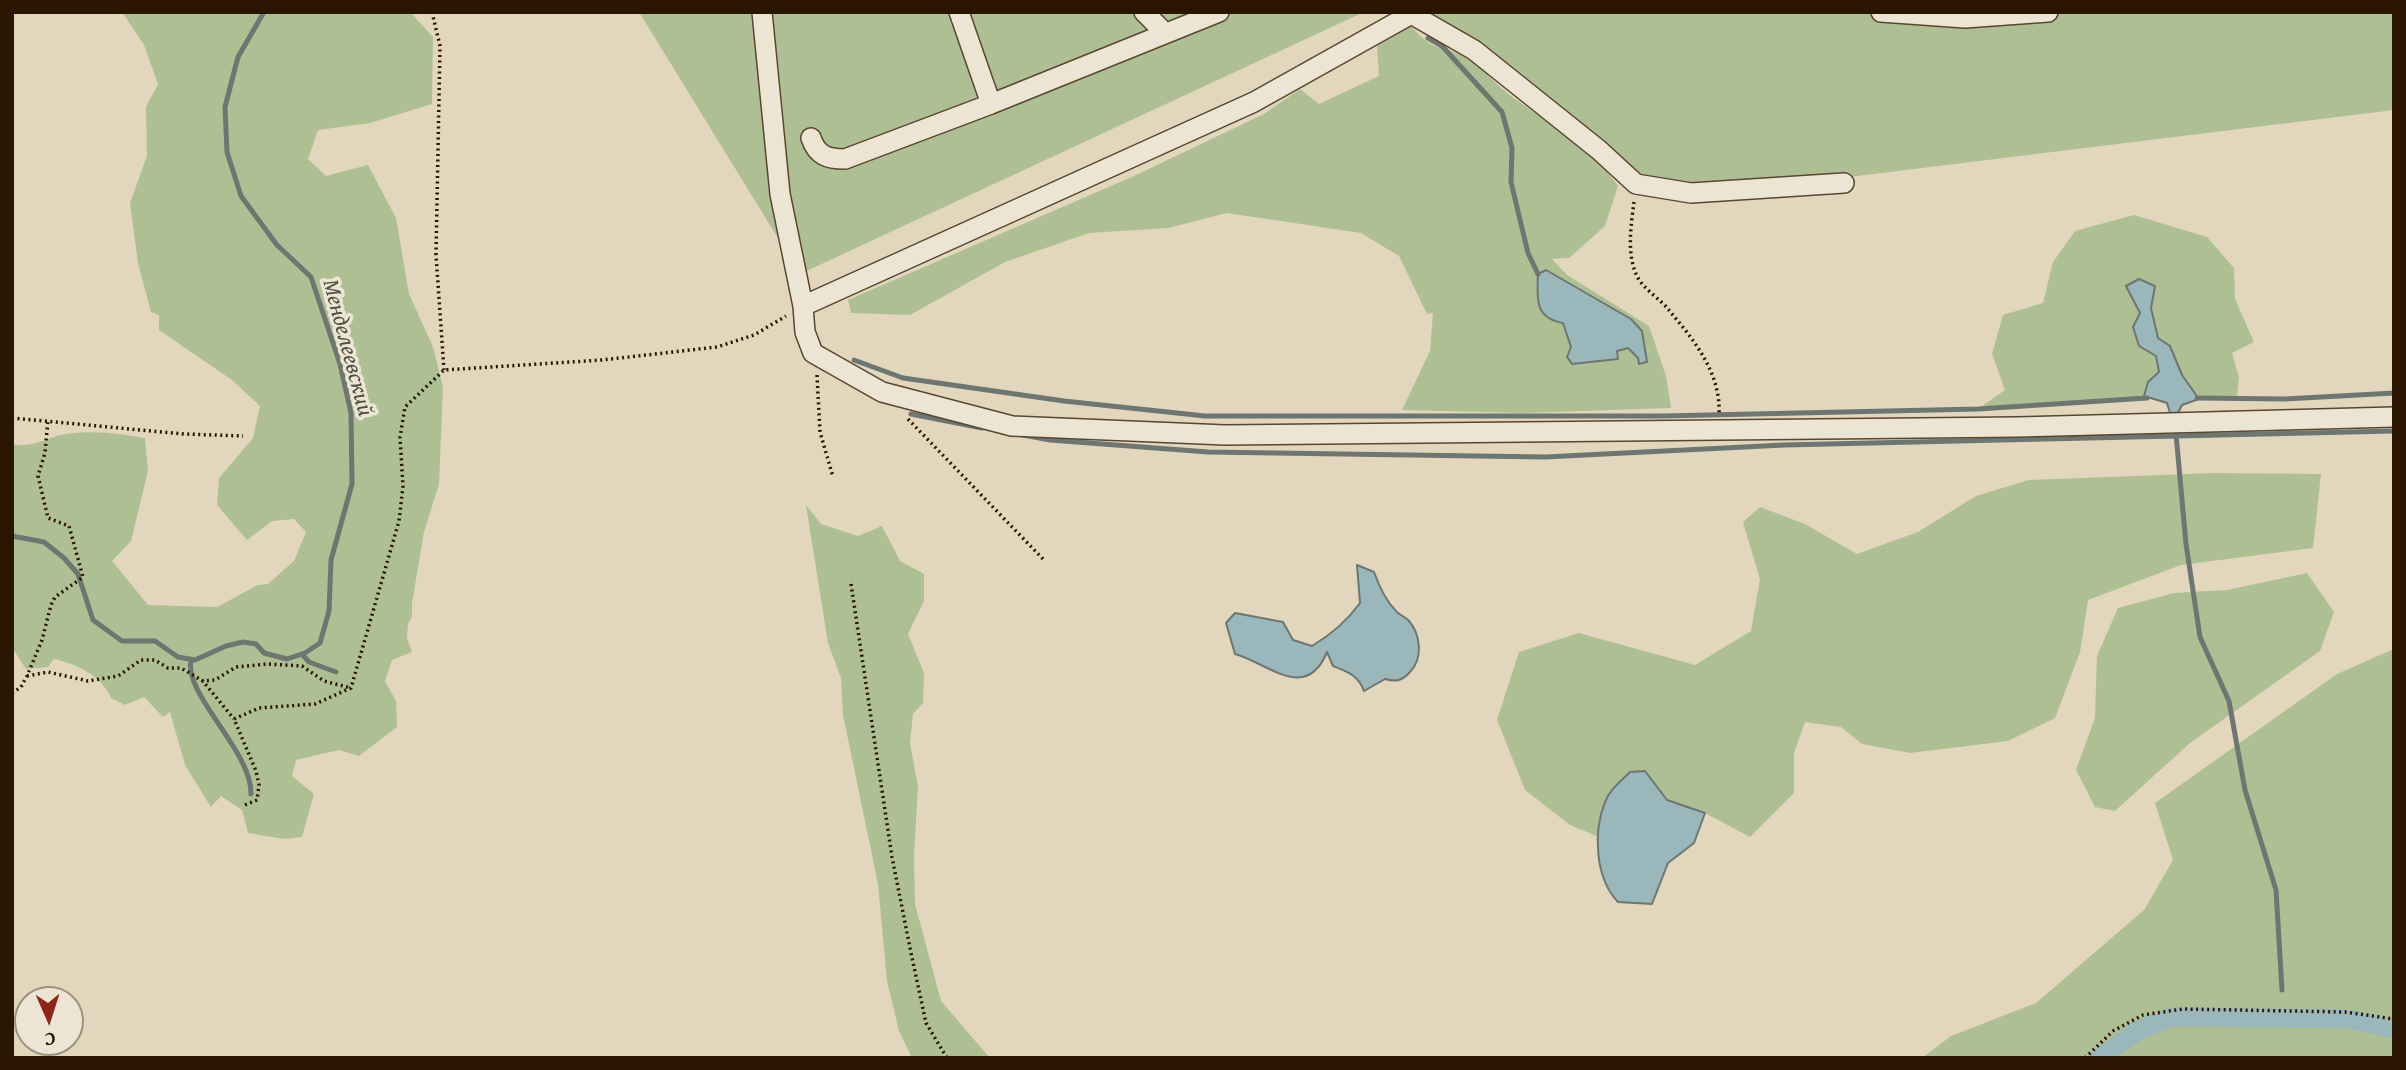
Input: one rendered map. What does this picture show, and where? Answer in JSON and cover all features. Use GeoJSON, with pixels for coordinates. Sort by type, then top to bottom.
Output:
{"type":"FeatureCollection","features":[{"type":"Feature","properties":{"kind":"street"},"geometry":{"type":"LineString","coordinates":[[762,12],[780,194],[803,306],[805,332],[813,353],[882,392],[1012,426],[1225,435],[2018,427],[2394,417]]}},
{"type":"Feature","properties":{"kind":"street"},"geometry":{"type":"LineString","coordinates":[[959,12],[991,104]]}},
{"type":"Feature","properties":{"kind":"street"},"geometry":{"type":"LineString","coordinates":[[1144,12],[1165,33]]}},
{"type":"Feature","properties":{"kind":"street"},"geometry":{"type":"LineString","coordinates":[[811,138],[821,155],[830,159],[845,159],[991,104],[1219,12]]}},
{"type":"Feature","properties":{"kind":"street"},"geometry":{"type":"LineString","coordinates":[[1881,12],[1965,18],[2048,12]]}},
{"type":"Feature","properties":{"kind":"street"},"geometry":{"type":"LineString","coordinates":[[803,306],[1254,102],[1409,13],[1474,50],[1599,150],[1636,184],[1691,193],[1844,183]]}},
{"type":"Feature","properties":{"kind":"path"},"geometry":{"type":"LineString","coordinates":[[432,12],[440,46],[436,256],[444,370]]}},
{"type":"Feature","properties":{"kind":"path"},"geometry":{"type":"LineString","coordinates":[[1636,184],[1630,241],[1638,277],[1669,309],[1710,365],[1720,396],[1718,430]]}},
{"type":"Feature","properties":{"kind":"path"},"geometry":{"type":"LineString","coordinates":[[351,688],[399,521],[403,486],[400,437],[405,407],[444,370],[602,360],[717,347],[754,335],[803,306]]}},
{"type":"Feature","properties":{"kind":"path"},"geometry":{"type":"LineString","coordinates":[[813,353],[820,432],[833,477]]}},
{"type":"Feature","properties":{"kind":"path"},"geometry":{"type":"LineString","coordinates":[[882,392],[1043,559]]}},
{"type":"Feature","properties":{"kind":"path"},"geometry":{"type":"LineString","coordinates":[[12,418],[184,434],[243,436]]}},
{"type":"Feature","properties":{"kind":"path"},"geometry":{"type":"LineString","coordinates":[[12,693],[21,687],[27,676],[42,640],[55,597],[83,577],[69,526],[48,518],[40,493],[38,475],[45,453],[48,420]]}},
{"type":"Feature","properties":{"kind":"path"},"geometry":{"type":"LineString","coordinates":[[851,584],[894,871],[926,1023],[947,1058]]}},
{"type":"Feature","properties":{"kind":"path"},"geometry":{"type":"LineString","coordinates":[[27,676],[48,672],[88,681],[118,677],[141,660],[155,660],[168,668],[181,668],[202,680],[234,719],[259,785],[257,800],[244,805]]}},
{"type":"Feature","properties":{"kind":"path"},"geometry":{"type":"LineString","coordinates":[[202,680],[215,680],[236,667],[267,664],[302,666],[324,681],[351,688]]}},
{"type":"Feature","properties":{"kind":"path"},"geometry":{"type":"LineString","coordinates":[[234,719],[259,708],[315,704],[351,688]]}},
{"type":"Feature","properties":{"kind":"path"},"geometry":{"type":"LineString","coordinates":[[2085,1058],[2113,1031],[2133,1020],[2183,1009],[2345,1012],[2394,1019]]}},
{"type":"Feature","properties":{"kind":"green space"},"geometry":{"type":"Polygon","coordinates":[[[122,12],[410,12],[433,37],[432,104],[370,123],[318,130],[308,159],[326,176],[368,165],[396,218],[409,294],[433,347],[443,387],[439,484],[424,532],[412,617],[408,624],[407,638],[412,652],[392,660],[385,681],[396,701],[397,727],[359,756],[339,750],[296,760],[292,776],[314,794],[302,837],[284,839],[248,833],[242,810],[221,796],[211,807],[185,765],[170,712],[163,717],[144,697],[125,705],[111,698],[102,683],[88,672],[63,661],[54,659],[48,667],[26,669],[15,652],[12,652],[12,444],[33,444],[59,435],[86,432],[145,438],[148,471],[131,541],[112,561],[148,605],[217,607],[258,585],[268,584],[294,561],[306,532],[294,519],[272,521],[247,540],[217,505],[219,478],[253,438],[260,406],[232,380],[159,330],[159,315],[151,312],[138,263],[130,203],[147,156],[146,107],[158,84],[144,45],[122,12]]]}},
{"type":"Feature","properties":{"kind":"green space"},"geometry":{"type":"Polygon","coordinates":[[[639,12],[1364,12],[800,274],[639,12]]]}},
{"type":"Feature","properties":{"kind":"green space"},"geometry":{"type":"Polygon","coordinates":[[[1427,12],[2394,12],[2394,110],[1670,199],[1427,12]]]}},
{"type":"Feature","properties":{"kind":"green space"},"geometry":{"type":"Polygon","coordinates":[[[1411,26],[1427,42],[1475,63],[1506,92],[1581,146],[1618,186],[1605,226],[1569,258],[1552,259],[1567,275],[1649,326],[1666,376],[1671,408],[1523,413],[1402,410],[1430,351],[1433,313],[1427,314],[1399,256],[1361,233],[1227,213],[1168,228],[1089,233],[1005,262],[910,315],[851,313],[848,300],[1134,176],[1264,114],[1300,89],[1319,104],[1379,76],[1377,46],[1411,26]]]}},
{"type":"Feature","properties":{"kind":"green space"},"geometry":{"type":"Polygon","coordinates":[[[2134,215],[2207,237],[2234,268],[2235,299],[2254,342],[2232,353],[2239,377],[2237,397],[2199,399],[2182,405],[2175,423],[2167,403],[2147,398],[1978,409],[2005,390],[1992,354],[2003,315],[2043,303],[2053,262],[2075,231],[2134,215]]]}},
{"type":"Feature","properties":{"kind":"green space"},"geometry":{"type":"Polygon","coordinates":[[[2213,473],[2321,474],[2313,548],[2181,565],[2088,600],[2080,652],[2055,718],[2008,741],[1910,753],[1862,744],[1841,727],[1805,722],[1794,753],[1794,793],[1750,837],[1705,813],[1667,800],[1645,771],[1624,782],[1610,795],[1602,813],[1599,837],[1570,825],[1525,790],[1497,720],[1519,652],[1579,633],[1695,665],[1751,631],[1760,579],[1743,522],[1760,507],[1805,524],[1857,554],[1918,532],[1976,496],[2029,480],[2213,473]]]}},
{"type":"Feature","properties":{"kind":"green space"},"geometry":{"type":"Polygon","coordinates":[[[806,505],[821,524],[858,536],[882,526],[900,561],[924,574],[924,601],[908,634],[924,673],[923,703],[913,714],[910,743],[918,787],[914,855],[915,904],[941,1001],[990,1058],[912,1058],[899,1031],[887,981],[878,884],[843,715],[841,678],[828,643],[806,505]]]}},
{"type":"Feature","properties":{"kind":"green space"},"geometry":{"type":"Polygon","coordinates":[[[2307,573],[2334,612],[2320,651],[2190,743],[2115,811],[2095,807],[2076,770],[2095,718],[2097,656],[2118,608],[2174,593],[2227,590],[2307,573]]]}},
{"type":"Feature","properties":{"kind":"green space"},"geometry":{"type":"Polygon","coordinates":[[[2394,649],[2394,1058],[1922,1058],[1951,1036],[2036,1003],[2144,910],[2173,860],[2155,803],[2337,674],[2394,649]]]}},
{"type":"Feature","properties":{"kind":"water"},"geometry":{"type":"Polygon","coordinates":[[[1546,270],[1631,319],[1642,331],[1647,362],[1639,364],[1638,358],[1628,348],[1617,351],[1618,359],[1572,364],[1567,357],[1571,347],[1563,323],[1547,317],[1539,306],[1538,274],[1546,270]]]}},
{"type":"Feature","properties":{"kind":"water"},"geometry":{"type":"Polygon","coordinates":[[[2139,279],[2155,286],[2151,308],[2158,338],[2170,346],[2182,375],[2199,399],[2182,405],[2173,423],[2167,403],[2144,396],[2148,382],[2159,372],[2156,356],[2139,346],[2133,327],[2140,313],[2126,286],[2139,279]]]}},
{"type":"Feature","properties":{"kind":"water"},"geometry":{"type":"Polygon","coordinates":[[[1357,565],[1374,572],[1389,602],[1409,621],[1416,633],[1419,654],[1414,667],[1404,677],[1396,680],[1385,679],[1364,691],[1356,678],[1333,666],[1327,652],[1318,667],[1308,675],[1297,677],[1286,676],[1235,654],[1226,623],[1235,613],[1283,622],[1293,640],[1312,646],[1326,637],[1360,603],[1357,565]]]}},
{"type":"Feature","properties":{"kind":"water"},"geometry":{"type":"Polygon","coordinates":[[[1645,771],[1667,800],[1705,813],[1694,843],[1668,863],[1652,904],[1618,902],[1605,880],[1598,854],[1601,814],[1607,797],[1619,782],[1630,772],[1645,771]]]}},
{"type":"Feature","properties":{"kind":"waterway","name":"Менделеевский"},"geometry":{"type":"LineString","coordinates":[[12,536],[44,542],[64,558],[78,574],[93,620],[122,641],[155,641],[178,657],[195,660],[226,646],[243,642],[256,644],[264,653],[287,659],[305,653],[320,643],[329,611],[331,560],[352,484],[351,413],[340,364],[311,277],[277,245],[241,196],[227,152],[225,107],[238,57],[264,12]]}},
{"type":"Feature","properties":{"kind":"waterway"},"geometry":{"type":"LineString","coordinates":[[1428,38],[1442,46],[1502,112],[1512,148],[1511,182],[1528,253],[1538,274]]}},
{"type":"Feature","properties":{"kind":"waterway"},"geometry":{"type":"LineString","coordinates":[[854,360],[903,378],[1064,401],[1205,416],[1663,416],[1978,409],[2147,398]]}},
{"type":"Feature","properties":{"kind":"waterway"},"geometry":{"type":"LineString","coordinates":[[2197,398],[2285,399],[2394,393]]}},
{"type":"Feature","properties":{"kind":"waterway"},"geometry":{"type":"LineString","coordinates":[[911,414],[982,428]]}},
{"type":"Feature","properties":{"kind":"waterway"},"geometry":{"type":"LineString","coordinates":[[1023,435],[1050,440],[1208,452],[1545,457],[1784,445],[2394,431]]}},
{"type":"Feature","properties":{"kind":"waterway"},"geometry":{"type":"LineString","coordinates":[[2176,434],[2186,544],[2200,637],[2229,701],[2245,790],[2276,890],[2282,990]]}},
{"type":"Feature","properties":{"kind":"waterway"},"geometry":{"type":"LineString","coordinates":[[302,654],[309,662],[336,672]]}},
{"type":"Feature","properties":{"kind":"waterway"},"geometry":{"type":"LineString","coordinates":[[191,660],[191,674],[197,689],[241,760],[251,794]]}},
{"type":"Feature","properties":{"kind":"waterway"},"geometry":{"type":"LineString","coordinates":[[2099,1058],[2139,1030],[2171,1017],[2348,1019],[2394,1029]]}}]}
